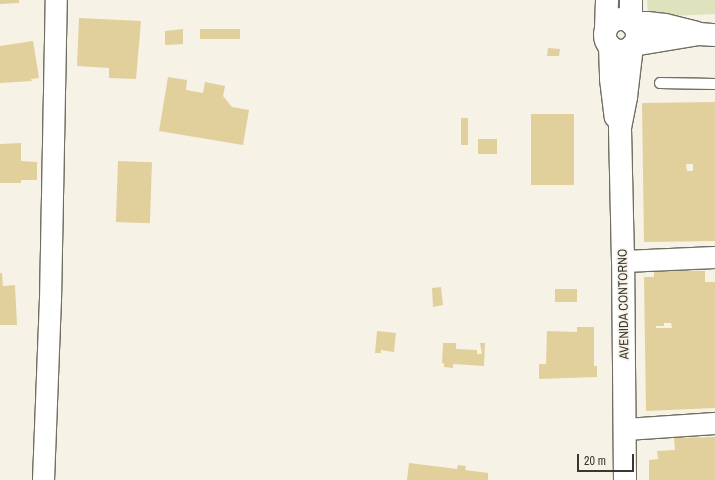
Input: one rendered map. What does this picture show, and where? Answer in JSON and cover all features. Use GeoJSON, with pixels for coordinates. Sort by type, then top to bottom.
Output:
{"type":"FeatureCollection","features":[{"type":"Feature","properties":{"kind":"street"},"geometry":{"type":"LineString","coordinates":[[43,480],[50,300],[56,0]]}},
{"type":"Feature","properties":{"kind":"street","name":"AVENIDA CONTORNO"},"geometry":{"type":"LineString","coordinates":[[607,0],[608,38],[613,100],[620,128]]}},
{"type":"Feature","properties":{"kind":"street"},"geometry":{"type":"LineString","coordinates":[[631,0],[631,23],[637,34],[633,46]]}},
{"type":"Feature","properties":{"kind":"street"},"geometry":{"type":"LineString","coordinates":[[620,19],[631,23],[647,22],[664,25],[707,35],[633,46],[621,51],[608,38],[609,24],[620,19]]}},
{"type":"Feature","properties":{"kind":"street","name":"AVENIDA CONTORNO"},"geometry":{"type":"LineString","coordinates":[[625,480],[620,128],[633,46]]}},
{"type":"Feature","properties":{"kind":"street"},"geometry":{"type":"LineString","coordinates":[[623,261],[715,257]]}},
{"type":"Feature","properties":{"kind":"street"},"geometry":{"type":"LineString","coordinates":[[625,428],[715,423]]}},
{"type":"Feature","properties":{"kind":"lane"},"geometry":{"type":"LineString","coordinates":[[660,83],[715,84]]}},
{"type":"Feature","properties":{"kind":"green space"},"geometry":{"type":"Polygon","coordinates":[[[647,0],[715,0],[715,14],[648,17],[647,0]]]}},
{"type":"Feature","properties":{"kind":"building"},"geometry":{"type":"Polygon","coordinates":[[[0,0],[19,0],[19,3],[0,4],[0,0]]]}},
{"type":"Feature","properties":{"kind":"building"},"geometry":{"type":"Polygon","coordinates":[[[79,18],[141,21],[136,79],[109,78],[109,68],[77,66],[79,18]]]}},
{"type":"Feature","properties":{"kind":"building"},"geometry":{"type":"Polygon","coordinates":[[[183,29],[183,44],[165,45],[165,31],[183,29]]]}},
{"type":"Feature","properties":{"kind":"building"},"geometry":{"type":"Polygon","coordinates":[[[200,29],[240,29],[240,39],[200,39],[200,29]]]}},
{"type":"Feature","properties":{"kind":"building"},"geometry":{"type":"Polygon","coordinates":[[[33,41],[39,78],[31,79],[32,81],[0,83],[0,46],[33,41]]]}},
{"type":"Feature","properties":{"kind":"building"},"geometry":{"type":"Polygon","coordinates":[[[548,48],[560,49],[559,56],[547,56],[548,48]]]}},
{"type":"Feature","properties":{"kind":"building"},"geometry":{"type":"Polygon","coordinates":[[[168,77],[187,80],[186,90],[203,93],[205,82],[225,86],[223,96],[232,107],[249,110],[243,145],[159,131],[168,77]]]}},
{"type":"Feature","properties":{"kind":"building"},"geometry":{"type":"Polygon","coordinates":[[[715,102],[715,241],[644,242],[642,103],[715,102]],[[686,164],[687,171],[693,171],[693,164],[686,164]]]}},
{"type":"Feature","properties":{"kind":"building"},"geometry":{"type":"Polygon","coordinates":[[[531,114],[574,114],[574,185],[531,185],[531,114]]]}},
{"type":"Feature","properties":{"kind":"building"},"geometry":{"type":"Polygon","coordinates":[[[461,118],[468,118],[468,145],[461,145],[461,118]]]}},
{"type":"Feature","properties":{"kind":"building"},"geometry":{"type":"Polygon","coordinates":[[[478,139],[497,139],[497,154],[478,154],[478,139]]]}},
{"type":"Feature","properties":{"kind":"building"},"geometry":{"type":"Polygon","coordinates":[[[21,143],[21,161],[37,162],[37,180],[21,180],[21,183],[0,183],[0,144],[21,143]]]}},
{"type":"Feature","properties":{"kind":"building"},"geometry":{"type":"Polygon","coordinates":[[[118,161],[152,162],[150,223],[116,222],[118,161]]]}},
{"type":"Feature","properties":{"kind":"building"},"geometry":{"type":"Polygon","coordinates":[[[654,271],[705,271],[705,282],[715,282],[715,408],[646,411],[644,277],[654,277],[654,271]],[[664,323],[664,326],[656,326],[656,328],[672,328],[671,323],[664,323]]]}},
{"type":"Feature","properties":{"kind":"building"},"geometry":{"type":"Polygon","coordinates":[[[0,273],[2,273],[3,286],[15,285],[17,325],[0,325],[0,273]]]}},
{"type":"Feature","properties":{"kind":"building"},"geometry":{"type":"Polygon","coordinates":[[[441,287],[443,305],[433,307],[432,288],[441,287]]]}},
{"type":"Feature","properties":{"kind":"building"},"geometry":{"type":"Polygon","coordinates":[[[555,289],[577,289],[577,302],[555,302],[555,289]]]}},
{"type":"Feature","properties":{"kind":"building"},"geometry":{"type":"Polygon","coordinates":[[[577,327],[594,327],[594,366],[597,366],[597,377],[539,379],[539,364],[546,364],[547,331],[577,332],[577,327]]]}},
{"type":"Feature","properties":{"kind":"building"},"geometry":{"type":"Polygon","coordinates":[[[377,331],[396,333],[394,352],[381,350],[381,353],[375,353],[377,331]]]}},
{"type":"Feature","properties":{"kind":"building"},"geometry":{"type":"Polygon","coordinates":[[[443,343],[456,343],[456,349],[477,350],[477,354],[482,354],[480,343],[485,343],[484,366],[453,364],[453,368],[444,367],[444,363],[442,363],[443,343]]]}},
{"type":"Feature","properties":{"kind":"building"},"geometry":{"type":"Polygon","coordinates":[[[715,437],[715,480],[649,480],[649,460],[658,459],[657,451],[675,450],[674,438],[715,437]]]}},
{"type":"Feature","properties":{"kind":"building"},"geometry":{"type":"Polygon","coordinates":[[[409,463],[457,469],[458,465],[466,466],[465,470],[488,473],[488,480],[407,480],[409,463]]]}}]}
